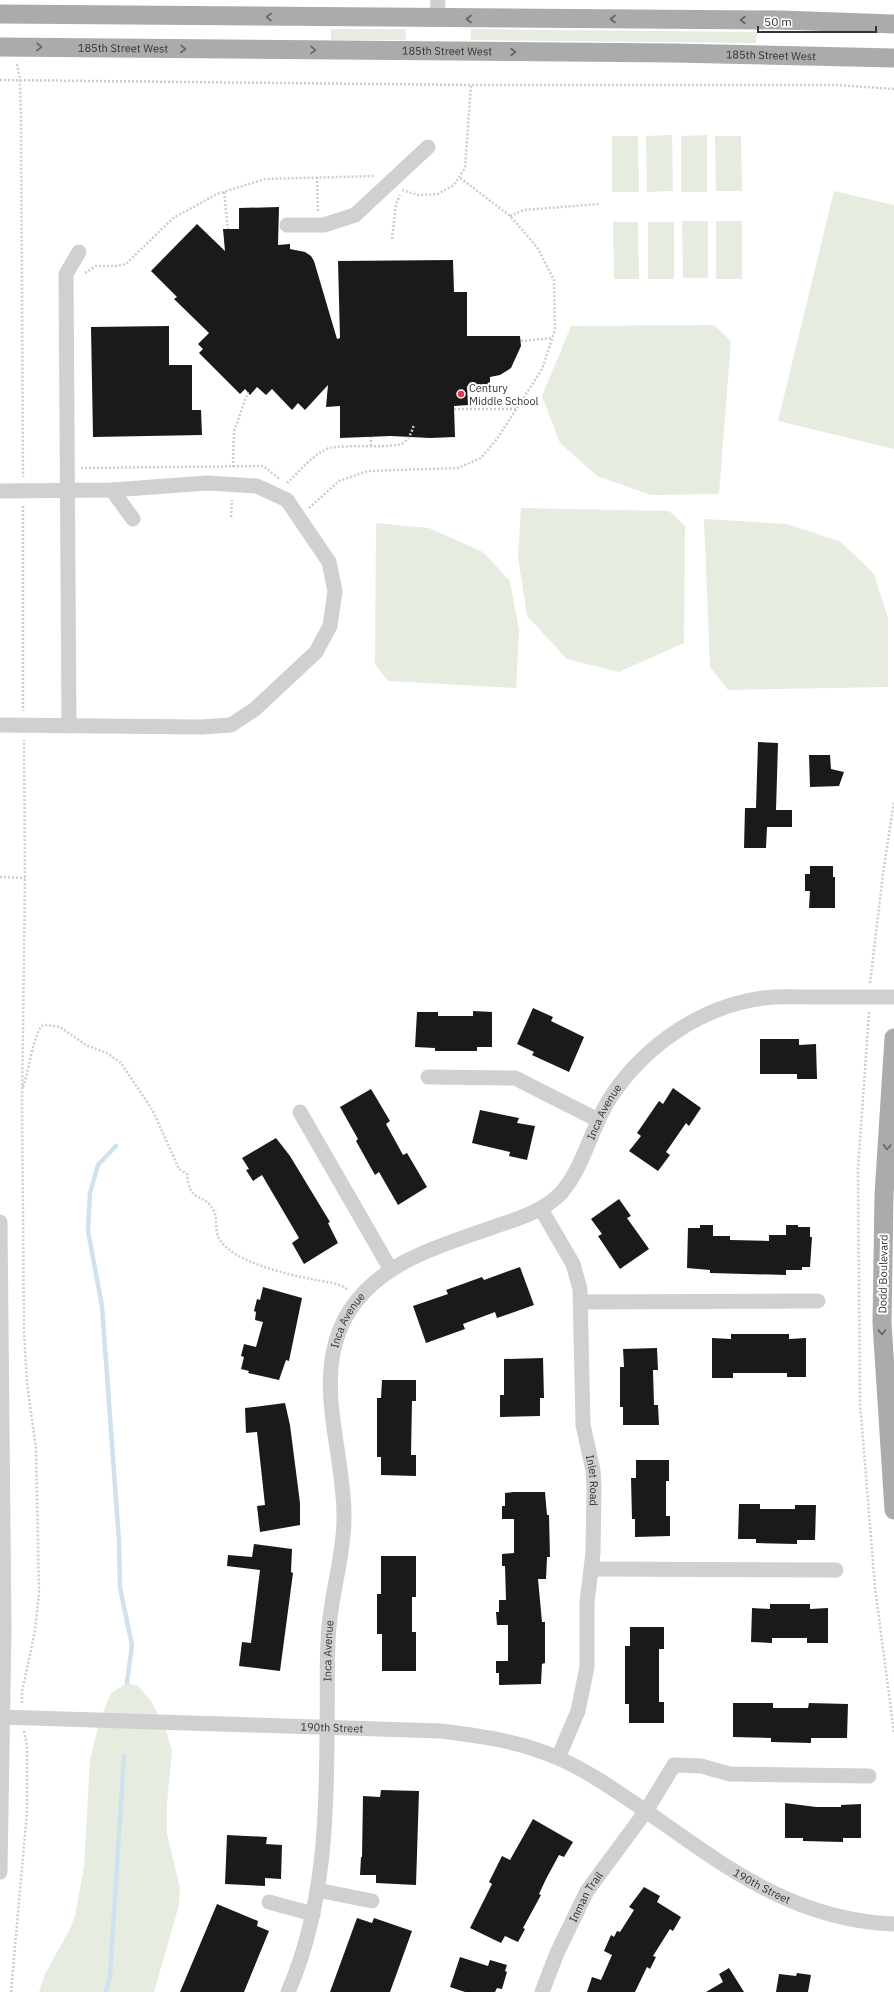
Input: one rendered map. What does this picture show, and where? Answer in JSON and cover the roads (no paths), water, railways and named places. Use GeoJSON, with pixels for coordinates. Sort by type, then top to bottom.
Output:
{"type":"FeatureCollection","features":[{"type":"Feature","properties":{"kind":"main road"},"geometry":{"type":"LineString","coordinates":[[0,14],[437,9],[894,24]]}},
{"type":"Feature","properties":{"kind":"main road","name":"185th Street West"},"geometry":{"type":"LineString","coordinates":[[7,47],[657,53],[894,58]]}},
{"type":"Feature","properties":{"kind":"main road","name":"Dodd Boulevard"},"geometry":{"type":"LineString","coordinates":[[894,1038],[884,1195],[882,1324],[894,1510]]}},
{"type":"Feature","properties":{"kind":"street"},"geometry":{"type":"LineString","coordinates":[[287,225],[319,225],[355,215],[397,186],[428,147]]}},
{"type":"Feature","properties":{"kind":"street"},"geometry":{"type":"LineString","coordinates":[[69,726],[66,274],[79,252]]}},
{"type":"Feature","properties":{"kind":"street"},"geometry":{"type":"LineString","coordinates":[[0,491],[112,490],[207,483],[256,486],[287,500],[329,562],[335,591],[330,626],[316,652],[255,709],[231,725],[201,727],[69,726],[24,732],[0,725]]}},
{"type":"Feature","properties":{"kind":"street"},"geometry":{"type":"LineString","coordinates":[[112,490],[133,518]]}},
{"type":"Feature","properties":{"kind":"street","name":"Inca Avenue"},"geometry":{"type":"LineString","coordinates":[[288,1992],[314,1914],[324,1835],[329,1626],[342,1547],[344,1520],[343,1494],[331,1402],[330,1378],[332,1354],[349,1312],[359,1299],[379,1279],[391,1270],[419,1255],[526,1216],[541,1209],[562,1191],[570,1179],[610,1098],[628,1073],[648,1052],[675,1032],[702,1016],[734,1005],[763,998],[894,996]]}},
{"type":"Feature","properties":{"kind":"street"},"geometry":{"type":"LineString","coordinates":[[428,1077],[515,1078],[598,1120]]}},
{"type":"Feature","properties":{"kind":"street"},"geometry":{"type":"LineString","coordinates":[[300,1112],[391,1270]]}},
{"type":"Feature","properties":{"kind":"street","name":"Inlet Road"},"geometry":{"type":"LineString","coordinates":[[541,1209],[574,1264],[580,1289],[582,1302],[582,1408],[594,1487],[594,1531],[588,1602],[587,1667],[584,1688],[578,1711],[558,1758]]}},
{"type":"Feature","properties":{"kind":"street"},"geometry":{"type":"LineString","coordinates":[[0,1222],[4,1629],[1,1717],[0,1872]]}},
{"type":"Feature","properties":{"kind":"street"},"geometry":{"type":"LineString","coordinates":[[582,1302],[818,1301]]}},
{"type":"Feature","properties":{"kind":"street"},"geometry":{"type":"LineString","coordinates":[[591,1569],[836,1570]]}},
{"type":"Feature","properties":{"kind":"street","name":"190th Street"},"geometry":{"type":"LineString","coordinates":[[1,1717],[441,1731],[501,1739],[558,1758],[586,1772],[646,1811],[727,1868],[785,1899],[818,1911],[846,1918],[894,1924]]}},
{"type":"Feature","properties":{"kind":"street"},"geometry":{"type":"LineString","coordinates":[[646,1811],[674,1765],[701,1766],[730,1774],[869,1776]]}},
{"type":"Feature","properties":{"kind":"street","name":"Inman Trail"},"geometry":{"type":"LineString","coordinates":[[542,1992],[557,1953],[587,1891],[646,1811]]}},
{"type":"Feature","properties":{"kind":"street"},"geometry":{"type":"LineString","coordinates":[[317,1890],[372,1901]]}},
{"type":"Feature","properties":{"kind":"street"},"geometry":{"type":"LineString","coordinates":[[269,1902],[314,1914]]}},
{"type":"Feature","properties":{"kind":"waterway"},"geometry":{"type":"LineString","coordinates":[[116,1146],[98,1165],[90,1193],[88,1231],[102,1306],[119,1541],[120,1588],[132,1645],[127,1683]]}},
{"type":"Feature","properties":{"kind":"waterway"},"geometry":{"type":"LineString","coordinates":[[106,1992],[110,1975],[124,1756]]}},
{"type":"Feature","properties":{"kind":"place","name":"Century Middle School"},"geometry":{"type":"Point","coordinates":[461,394]}}]}
